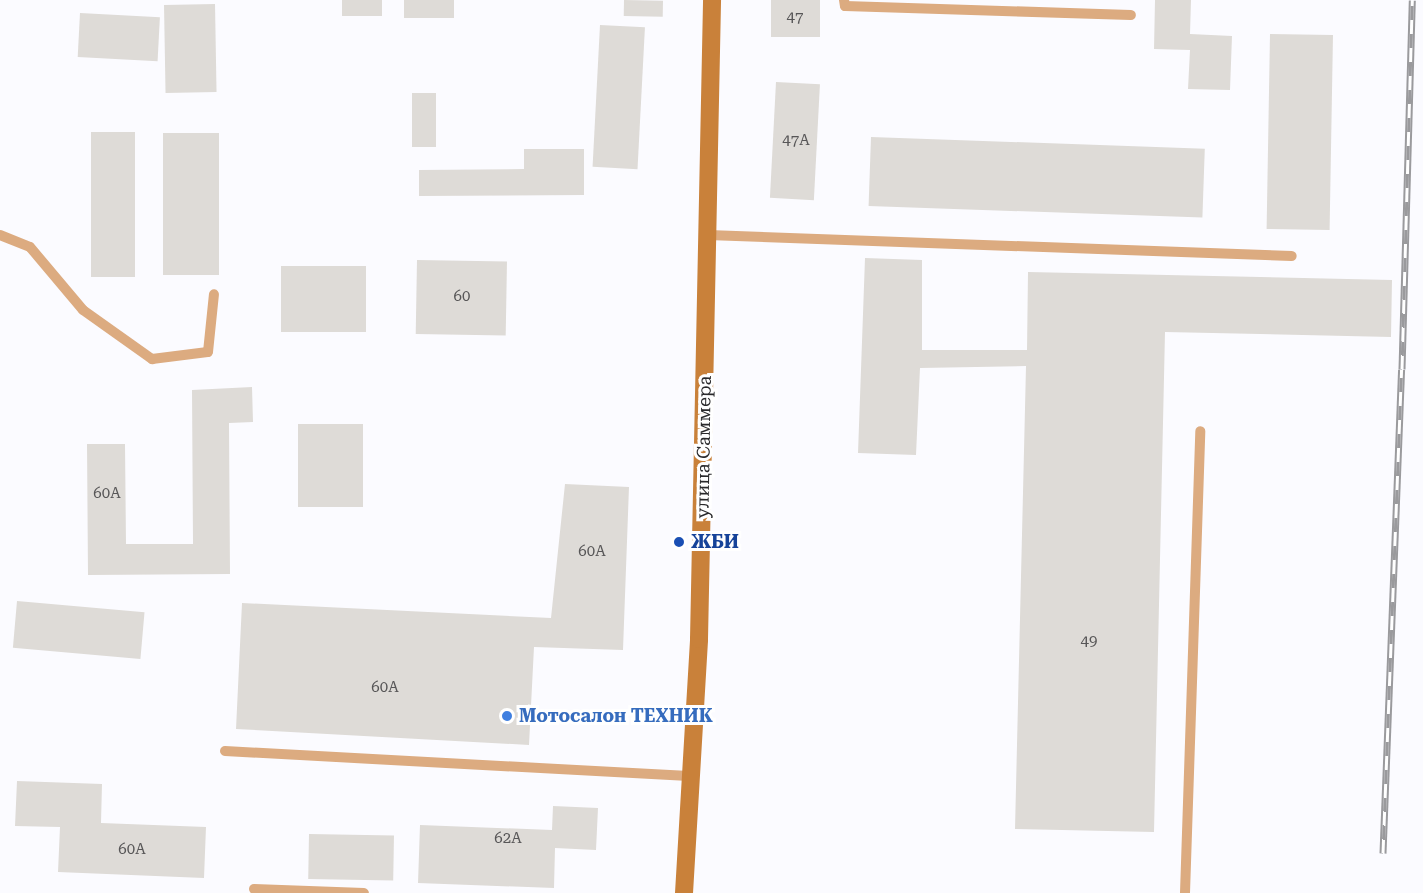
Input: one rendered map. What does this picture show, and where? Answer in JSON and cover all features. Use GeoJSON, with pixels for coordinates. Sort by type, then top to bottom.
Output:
{"type":"FeatureCollection","features":[{"type":"Feature","properties":{"kind":"street","name":"улица Саммера"},"geometry":{"type":"LineString","coordinates":[[684,893],[693,776],[712,0]]}},
{"type":"Feature","properties":{"kind":"lane"},"geometry":{"type":"LineString","coordinates":[[844,0],[844,6],[1131,15]]}},
{"type":"Feature","properties":{"kind":"lane"},"geometry":{"type":"LineString","coordinates":[[0,235],[30,247],[82,310],[152,359],[208,352],[214,294]]}},
{"type":"Feature","properties":{"kind":"lane"},"geometry":{"type":"LineString","coordinates":[[708,235],[1292,256]]}},
{"type":"Feature","properties":{"kind":"lane"},"geometry":{"type":"LineString","coordinates":[[1185,893],[1200,431]]}},
{"type":"Feature","properties":{"kind":"lane"},"geometry":{"type":"LineString","coordinates":[[225,752],[693,776]]}},
{"type":"Feature","properties":{"kind":"lane"},"geometry":{"type":"LineString","coordinates":[[254,889],[364,893]]}},
{"type":"Feature","properties":{"kind":"building"},"geometry":{"type":"Polygon","coordinates":[[[342,0],[382,0],[382,16],[342,16],[342,0]]]}},
{"type":"Feature","properties":{"kind":"building"},"geometry":{"type":"Polygon","coordinates":[[[404,0],[454,0],[454,18],[404,18],[404,0]]]}},
{"type":"Feature","properties":{"kind":"building"},"geometry":{"type":"Polygon","coordinates":[[[624,0],[663,1],[663,17],[624,16],[624,0]]]}},
{"type":"Feature","properties":{"kind":"building"},"geometry":{"type":"Polygon","coordinates":[[[771,0],[820,0],[820,37],[771,37],[771,0]]]}},
{"type":"Feature","properties":{"kind":"building"},"geometry":{"type":"Polygon","coordinates":[[[1155,0],[1191,0],[1190,34],[1232,36],[1230,90],[1188,89],[1190,50],[1154,49],[1155,0]]]}},
{"type":"Feature","properties":{"kind":"building"},"geometry":{"type":"Polygon","coordinates":[[[215,4],[217,92],[166,93],[164,5],[215,4]]]}},
{"type":"Feature","properties":{"kind":"building"},"geometry":{"type":"Polygon","coordinates":[[[80,13],[160,17],[158,61],[78,57],[80,13]]]}},
{"type":"Feature","properties":{"kind":"building"},"geometry":{"type":"Polygon","coordinates":[[[600,25],[645,27],[638,169],[593,167],[600,25]]]}},
{"type":"Feature","properties":{"kind":"building"},"geometry":{"type":"Polygon","coordinates":[[[1270,34],[1333,35],[1330,230],[1267,229],[1270,34]]]}},
{"type":"Feature","properties":{"kind":"building"},"geometry":{"type":"Polygon","coordinates":[[[776,82],[820,84],[814,200],[770,198],[776,82]]]}},
{"type":"Feature","properties":{"kind":"building"},"geometry":{"type":"Polygon","coordinates":[[[412,93],[436,93],[436,147],[412,147],[412,93]]]}},
{"type":"Feature","properties":{"kind":"building"},"geometry":{"type":"Polygon","coordinates":[[[91,132],[135,132],[135,277],[91,277],[91,132]]]}},
{"type":"Feature","properties":{"kind":"building"},"geometry":{"type":"Polygon","coordinates":[[[163,133],[219,133],[219,275],[163,275],[163,133]]]}},
{"type":"Feature","properties":{"kind":"building"},"geometry":{"type":"Polygon","coordinates":[[[871,137],[1205,149],[1202,218],[869,206],[871,137]]]}},
{"type":"Feature","properties":{"kind":"building"},"geometry":{"type":"Polygon","coordinates":[[[524,149],[584,149],[584,195],[419,196],[419,170],[524,169],[524,149]]]}},
{"type":"Feature","properties":{"kind":"building"},"geometry":{"type":"Polygon","coordinates":[[[865,258],[922,260],[922,350],[1027,350],[1028,272],[1392,280],[1391,337],[1165,332],[1154,832],[1015,829],[1026,366],[920,368],[916,455],[858,453],[865,258]]]}},
{"type":"Feature","properties":{"kind":"building"},"geometry":{"type":"Polygon","coordinates":[[[417,260],[507,262],[506,336],[416,334],[417,260]]]}},
{"type":"Feature","properties":{"kind":"building"},"geometry":{"type":"Polygon","coordinates":[[[281,266],[366,266],[366,332],[281,332],[281,266]]]}},
{"type":"Feature","properties":{"kind":"building"},"geometry":{"type":"Polygon","coordinates":[[[252,387],[253,422],[229,423],[230,574],[88,575],[87,444],[125,444],[126,544],[193,544],[192,390],[252,387]]]}},
{"type":"Feature","properties":{"kind":"building"},"geometry":{"type":"Polygon","coordinates":[[[298,424],[363,424],[363,507],[298,507],[298,424]]]}},
{"type":"Feature","properties":{"kind":"building"},"geometry":{"type":"Polygon","coordinates":[[[565,484],[629,487],[623,650],[534,647],[529,745],[236,729],[242,603],[551,618],[565,484]]]}},
{"type":"Feature","properties":{"kind":"building"},"geometry":{"type":"Polygon","coordinates":[[[17,601],[145,612],[140,659],[13,648],[17,601]]]}},
{"type":"Feature","properties":{"kind":"building"},"geometry":{"type":"Polygon","coordinates":[[[17,781],[102,784],[101,823],[206,827],[204,878],[58,872],[60,827],[15,826],[17,781]]]}},
{"type":"Feature","properties":{"kind":"building"},"geometry":{"type":"Polygon","coordinates":[[[553,806],[598,808],[596,850],[555,848],[554,888],[418,883],[420,825],[552,830],[553,806]]]}},
{"type":"Feature","properties":{"kind":"building"},"geometry":{"type":"Polygon","coordinates":[[[309,834],[394,835],[393,880],[308,879],[309,834]]]}},
{"type":"Feature","properties":{"kind":"railway"},"geometry":{"type":"LineString","coordinates":[[1383,853],[1402,369],[1412,0]]}},
{"type":"Feature","properties":{"kind":"place","name":"ЖБИ"},"geometry":{"type":"Point","coordinates":[679,542]}},
{"type":"Feature","properties":{"kind":"place","name":"Мотосалон ТЕХНИК"},"geometry":{"type":"Point","coordinates":[507,716]}}]}
